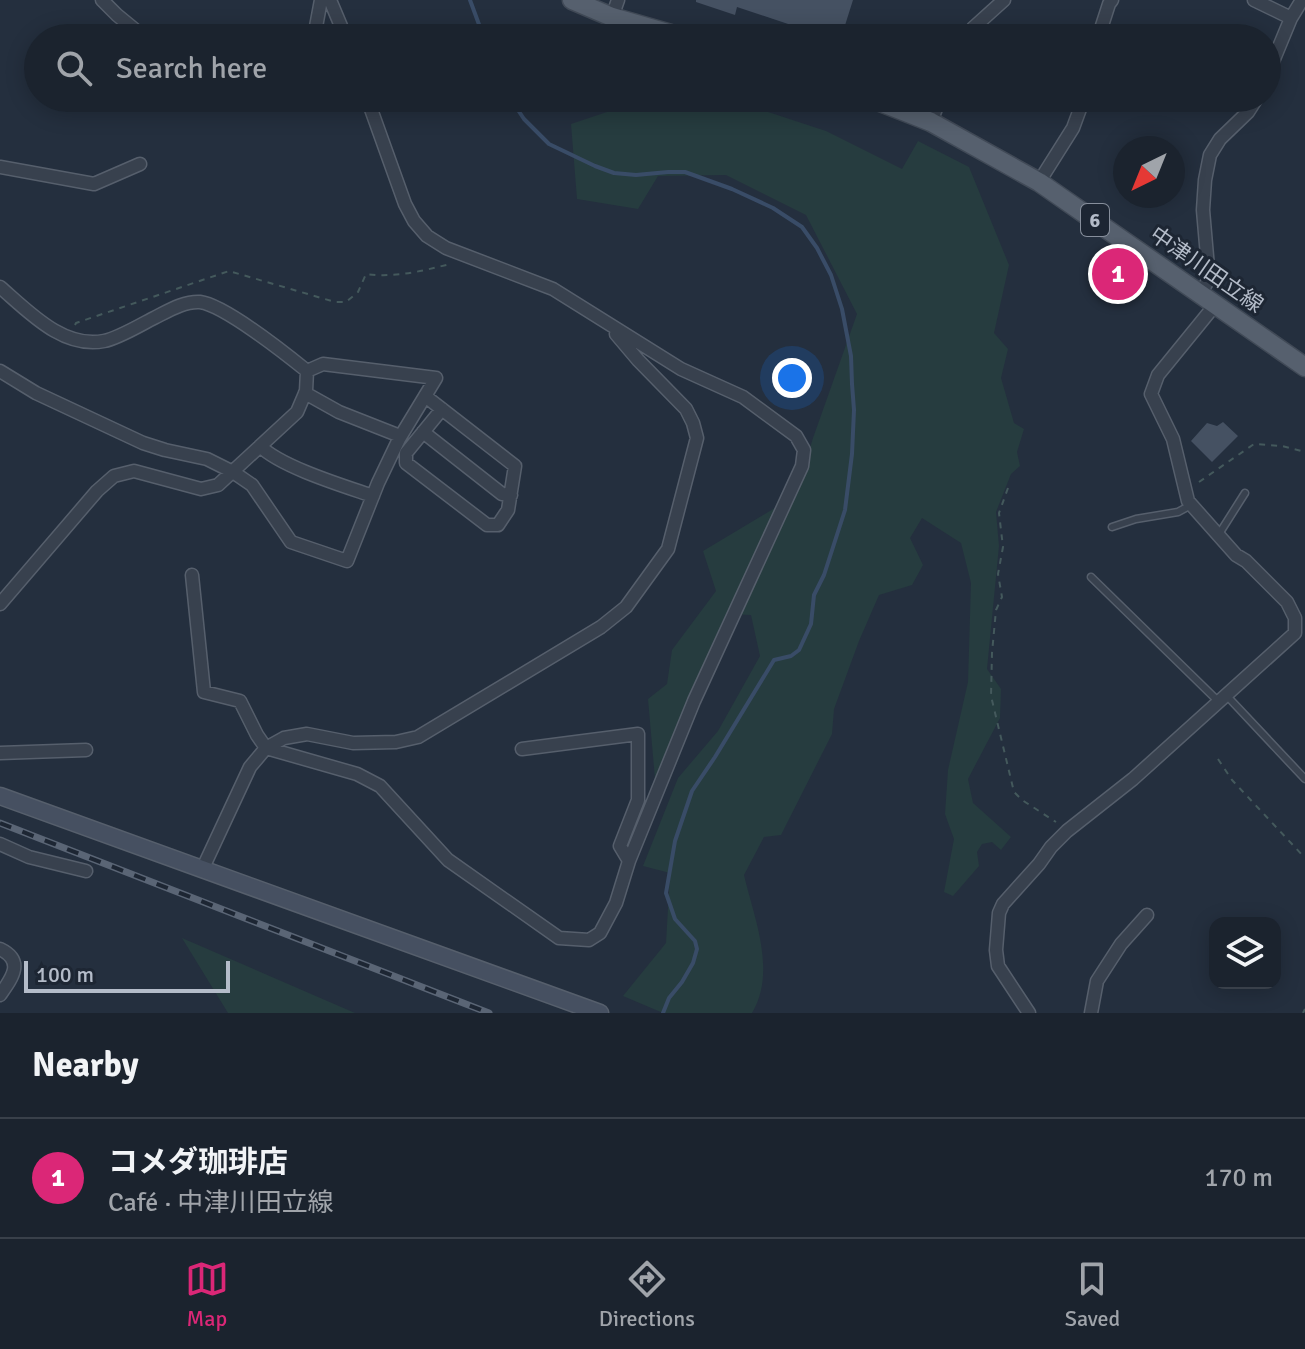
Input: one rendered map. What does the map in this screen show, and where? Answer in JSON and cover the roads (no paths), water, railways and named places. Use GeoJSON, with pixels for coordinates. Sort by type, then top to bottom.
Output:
{"type":"FeatureCollection","features":[{"type":"Feature","properties":{"kind":"main road"},"geometry":{"type":"LineString","coordinates":[[572,0],[615,8],[652,24]]}},
{"type":"Feature","properties":{"kind":"main road","name":"中津川田立線"},"geometry":{"type":"LineString","coordinates":[[906,112],[931,122],[1039,182],[1305,367]]}},
{"type":"Feature","properties":{"kind":"street"},"geometry":{"type":"LineString","coordinates":[[102,0],[128,24]]}},
{"type":"Feature","properties":{"kind":"street"},"geometry":{"type":"LineString","coordinates":[[316,24],[321,0]]}},
{"type":"Feature","properties":{"kind":"street"},"geometry":{"type":"LineString","coordinates":[[330,0],[340,24]]}},
{"type":"Feature","properties":{"kind":"street"},"geometry":{"type":"LineString","coordinates":[[977,24],[1004,0]]}},
{"type":"Feature","properties":{"kind":"street"},"geometry":{"type":"LineString","coordinates":[[1103,24],[1112,0]]}},
{"type":"Feature","properties":{"kind":"street"},"geometry":{"type":"LineString","coordinates":[[1254,0],[1291,18]]}},
{"type":"Feature","properties":{"kind":"street"},"geometry":{"type":"LineString","coordinates":[[1281,42],[1302,0]]}},
{"type":"Feature","properties":{"kind":"street"},"geometry":{"type":"LineString","coordinates":[[192,575],[204,692],[240,701],[266,748],[357,774],[380,786],[448,860],[559,938],[589,940],[600,933],[616,903],[629,861],[694,701],[802,466],[804,450],[796,436],[743,397],[681,369],[553,289],[435,242],[420,230],[405,204],[372,112]]}},
{"type":"Feature","properties":{"kind":"street"},"geometry":{"type":"LineString","coordinates":[[931,122],[935,112]]}},
{"type":"Feature","properties":{"kind":"street"},"geometry":{"type":"LineString","coordinates":[[1039,182],[1073,128],[1079,112]]}},
{"type":"Feature","properties":{"kind":"street"},"geometry":{"type":"LineString","coordinates":[[1029,1013],[998,966],[996,950],[999,913],[1003,904],[1067,831],[1133,779],[1300,626],[1287,602],[1236,555],[1188,501],[1173,439],[1151,394],[1158,375],[1208,299],[1203,210],[1210,155],[1220,139],[1248,112]]}},
{"type":"Feature","properties":{"kind":"street"},"geometry":{"type":"LineString","coordinates":[[0,167],[94,184],[140,164]]}},
{"type":"Feature","properties":{"kind":"street"},"geometry":{"type":"LineString","coordinates":[[0,287],[49,328],[82,342],[107,341],[178,306],[198,302],[217,307],[307,371]]}},
{"type":"Feature","properties":{"kind":"street"},"geometry":{"type":"LineString","coordinates":[[202,870],[250,767],[266,748],[284,738],[307,734],[353,743],[396,742],[418,737],[601,627],[626,607],[668,549],[697,438],[686,409],[609,325]]}},
{"type":"Feature","properties":{"kind":"street"},"geometry":{"type":"LineString","coordinates":[[0,371],[36,393],[143,443],[207,459],[233,472],[252,485],[291,542],[347,561],[400,436],[436,378],[323,364],[307,371]]}},
{"type":"Feature","properties":{"kind":"street"},"geometry":{"type":"LineString","coordinates":[[0,604],[97,491],[114,476],[134,471],[201,489],[218,485],[297,412],[305,393],[307,371]]}},
{"type":"Feature","properties":{"kind":"street"},"geometry":{"type":"LineString","coordinates":[[305,393],[339,412],[400,436]]}},
{"type":"Feature","properties":{"kind":"street"},"geometry":{"type":"LineString","coordinates":[[425,396],[442,409],[515,466],[508,510],[498,525],[487,525],[406,463],[406,453],[442,409]]}},
{"type":"Feature","properties":{"kind":"street"},"geometry":{"type":"LineString","coordinates":[[423,432],[502,494],[511,495]]}},
{"type":"Feature","properties":{"kind":"street"},"geometry":{"type":"LineString","coordinates":[[260,446],[266,453],[308,472],[373,496]]}},
{"type":"Feature","properties":{"kind":"street"},"geometry":{"type":"LineString","coordinates":[[522,749],[638,734],[638,800],[620,846],[629,861]]}},
{"type":"Feature","properties":{"kind":"street"},"geometry":{"type":"LineString","coordinates":[[0,753],[86,750]]}},
{"type":"Feature","properties":{"kind":"street"},"geometry":{"type":"LineString","coordinates":[[0,796],[600,1013]]}},
{"type":"Feature","properties":{"kind":"street"},"geometry":{"type":"LineString","coordinates":[[0,844],[29,857],[86,871]]}},
{"type":"Feature","properties":{"kind":"street"},"geometry":{"type":"LineString","coordinates":[[1091,1013],[1097,981],[1121,944],[1147,915]]}},
{"type":"Feature","properties":{"kind":"street"},"geometry":{"type":"LineString","coordinates":[[0,949],[9,953],[15,963],[13,977],[0,995]]}},
{"type":"Feature","properties":{"kind":"lane"},"geometry":{"type":"LineString","coordinates":[[1219,536],[1245,493]]}},
{"type":"Feature","properties":{"kind":"lane"},"geometry":{"type":"LineString","coordinates":[[1112,527],[1136,519],[1178,512],[1191,505]]}},
{"type":"Feature","properties":{"kind":"lane"},"geometry":{"type":"LineString","coordinates":[[1091,577],[1305,779]]}},
{"type":"Feature","properties":{"kind":"waterway"},"geometry":{"type":"LineString","coordinates":[[470,0],[479,24]]}},
{"type":"Feature","properties":{"kind":"waterway"},"geometry":{"type":"LineString","coordinates":[[519,112],[549,144],[595,166],[614,173],[636,175],[685,172],[773,208],[802,227],[831,275],[842,309],[851,356],[854,410],[845,510],[824,575],[814,595],[811,624],[799,650],[791,656],[774,660],[692,791],[675,841],[666,893],[675,919],[695,941],[697,949],[693,963],[669,998],[663,1013]]}},
{"type":"Feature","properties":{"kind":"railway"},"geometry":{"type":"LineString","coordinates":[[0,823],[489,1013]]}},
{"type":"Feature","properties":{"kind":"place","name":"コメダ珈琲店"},"geometry":{"type":"Point","coordinates":[1118,274]}}]}
